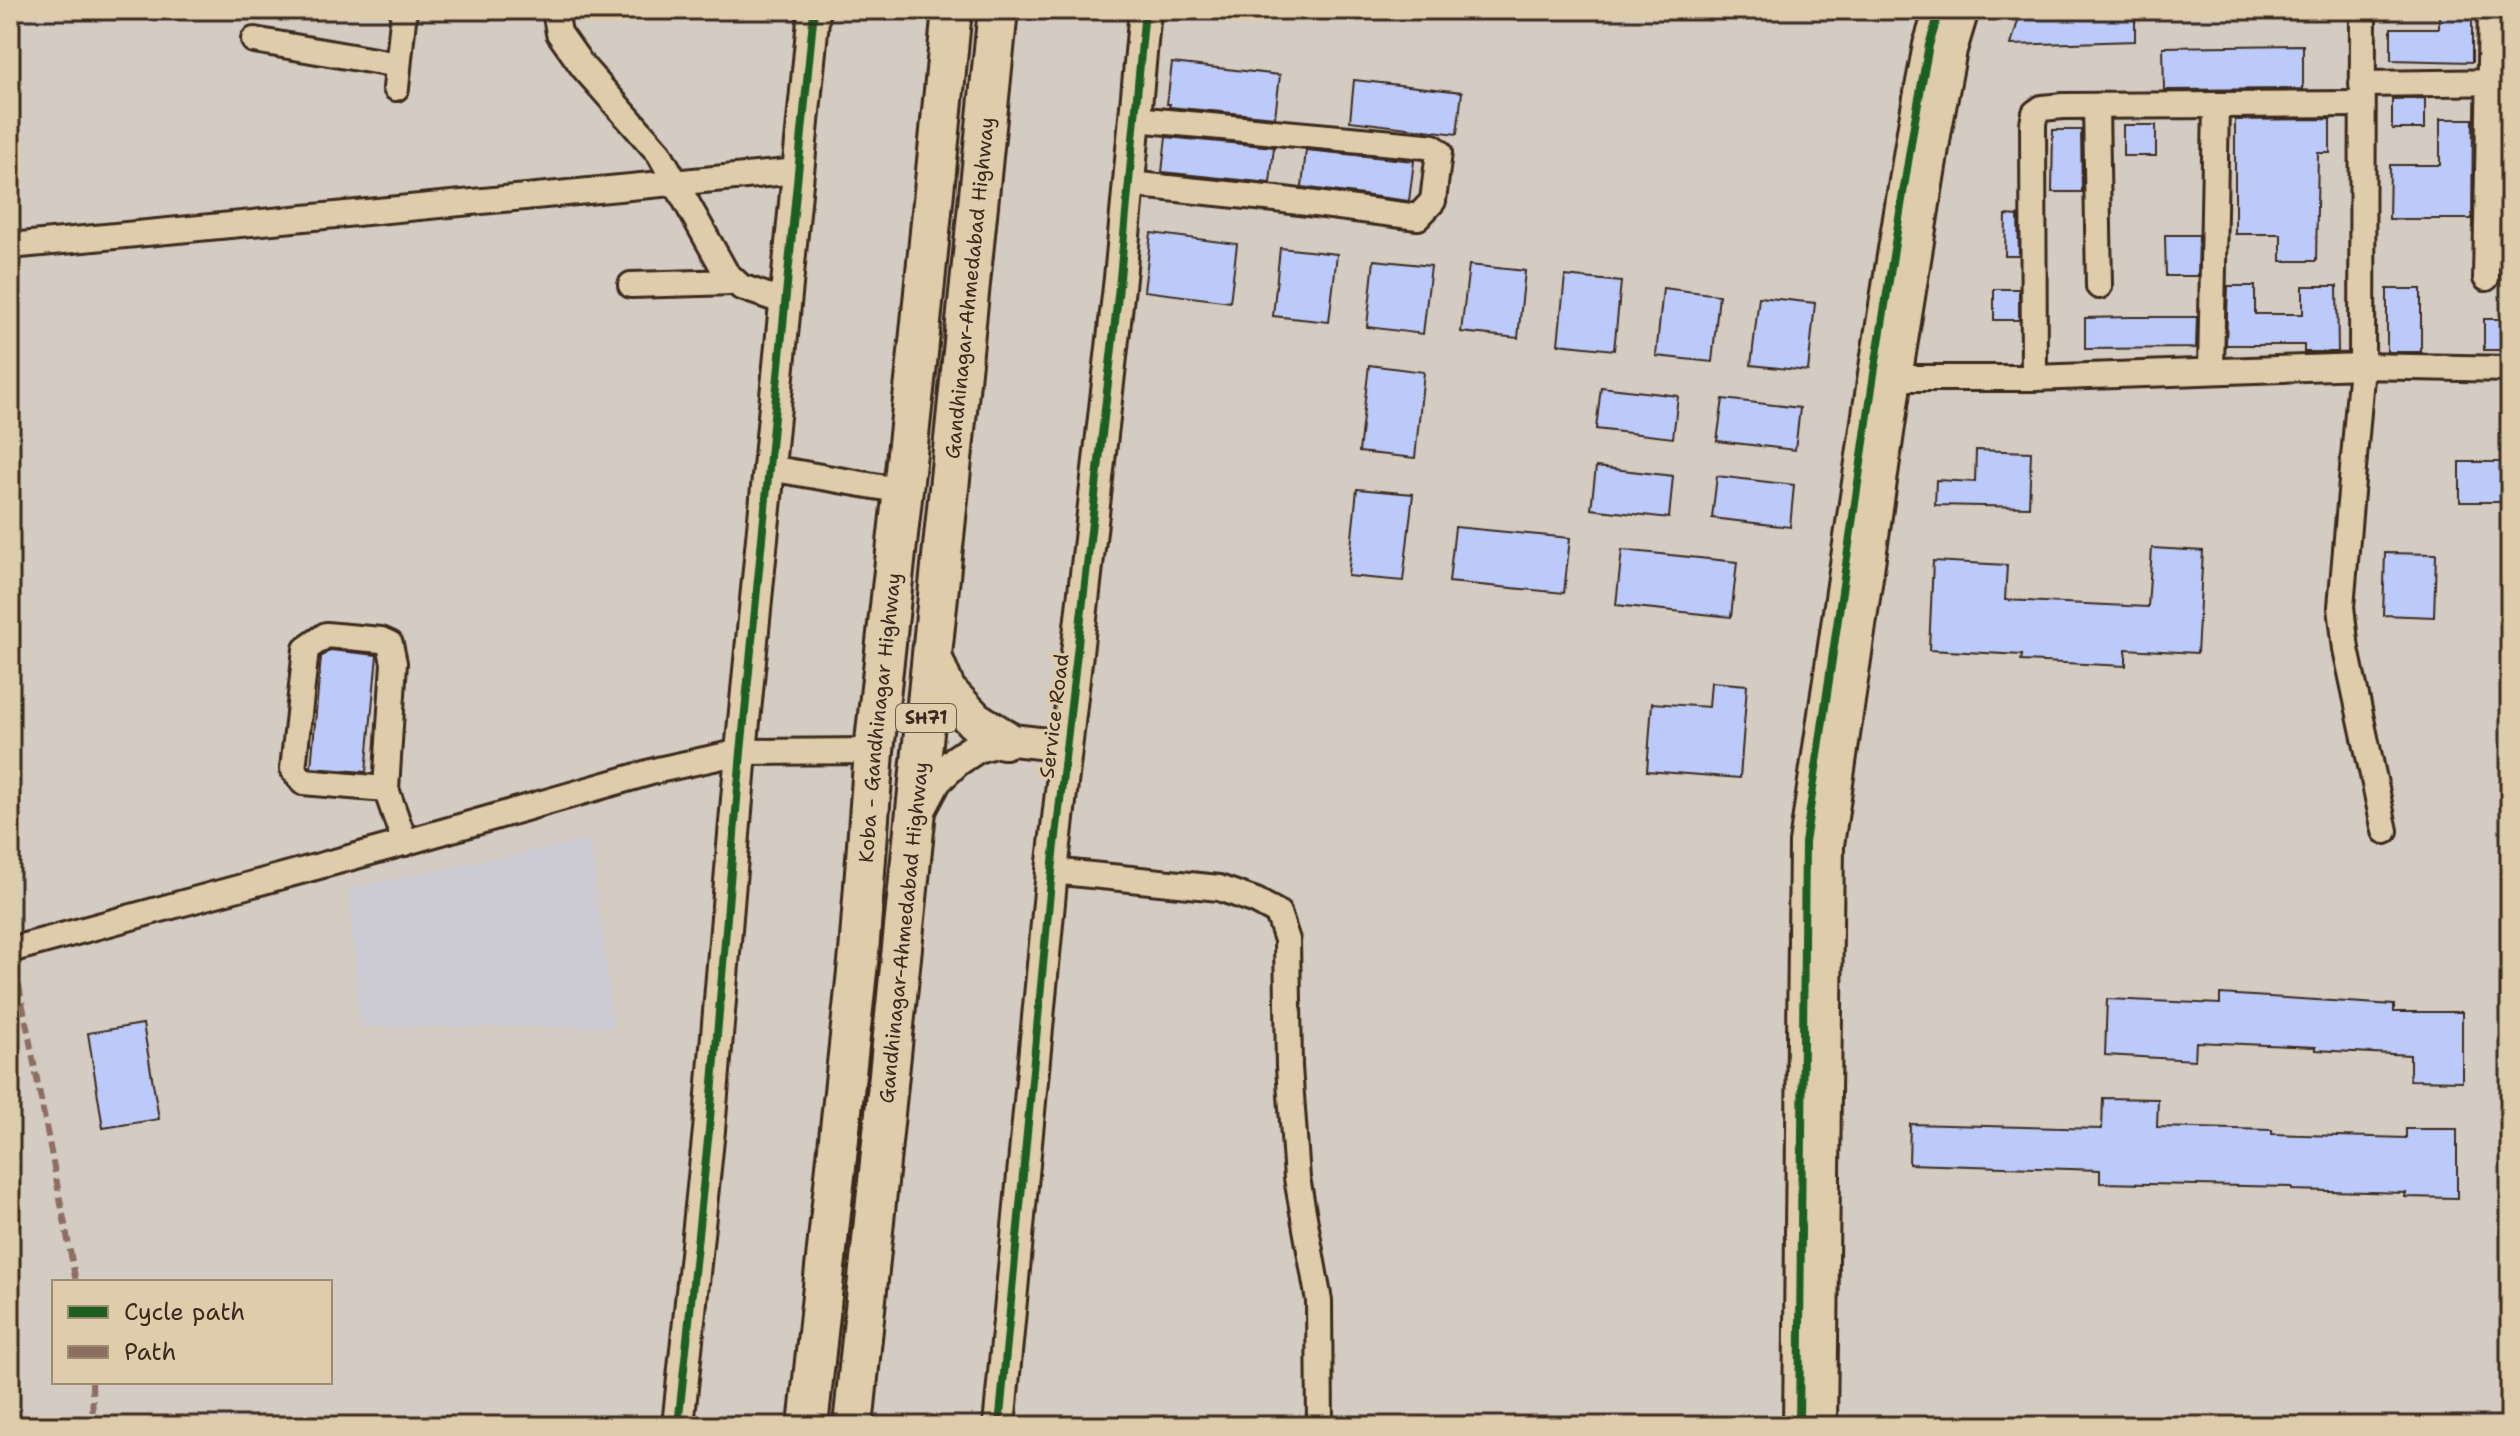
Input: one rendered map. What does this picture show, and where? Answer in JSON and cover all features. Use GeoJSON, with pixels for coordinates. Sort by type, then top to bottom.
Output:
{"type":"FeatureCollection","features":[{"type":"Feature","properties":{"kind":"main road","name":"Koba - Gandhinagar Highway"},"geometry":{"type":"LineString","coordinates":[[808,1426],[859,953],[874,751],[952,10]]}},
{"type":"Feature","properties":{"kind":"main road","name":"Gandhinagar-Ahmedabad Highway"},"geometry":{"type":"LineString","coordinates":[[853,1426],[998,10]]}},
{"type":"Feature","properties":{"kind":"main road"},"geometry":{"type":"LineString","coordinates":[[932,657],[946,691],[975,721],[1004,739]]}},
{"type":"Feature","properties":{"kind":"street"},"geometry":{"type":"LineString","coordinates":[[388,10],[389,75]]}},
{"type":"Feature","properties":{"kind":"street"},"geometry":{"type":"LineString","coordinates":[[389,75],[404,10]]}},
{"type":"Feature","properties":{"kind":"street"},"geometry":{"type":"LineString","coordinates":[[555,10],[559,33],[583,67],[659,153],[726,273],[751,292],[785,302]]}},
{"type":"Feature","properties":{"kind":"street"},"geometry":{"type":"LineString","coordinates":[[678,1426],[709,1130],[741,752],[814,10]]}},
{"type":"Feature","properties":{"kind":"street","name":"Service Road"},"geometry":{"type":"LineString","coordinates":[[999,1426],[1052,871],[1129,184],[1145,10]]}},
{"type":"Feature","properties":{"kind":"street"},"geometry":{"type":"LineString","coordinates":[[1799,1426],[1805,843],[1912,141],[1929,45],[1940,10]]}},
{"type":"Feature","properties":{"kind":"street"},"geometry":{"type":"LineString","coordinates":[[1821,1426],[1828,845],[1896,378],[1936,129],[1951,50],[1963,10]]}},
{"type":"Feature","properties":{"kind":"street"},"geometry":{"type":"LineString","coordinates":[[2363,10],[2362,366],[2341,607],[2346,649],[2385,831]]}},
{"type":"Feature","properties":{"kind":"street"},"geometry":{"type":"LineString","coordinates":[[2486,278],[2500,82],[2491,10]]}},
{"type":"Feature","properties":{"kind":"street"},"geometry":{"type":"LineString","coordinates":[[254,40],[389,75]]}},
{"type":"Feature","properties":{"kind":"street"},"geometry":{"type":"LineString","coordinates":[[2034,378],[2033,124],[2035,113],[2042,108],[2216,105],[2500,82]]}},
{"type":"Feature","properties":{"kind":"street"},"geometry":{"type":"LineString","coordinates":[[2211,371],[2216,105]]}},
{"type":"Feature","properties":{"kind":"street"},"geometry":{"type":"LineString","coordinates":[[2096,106],[2099,286]]}},
{"type":"Feature","properties":{"kind":"street"},"geometry":{"type":"LineString","coordinates":[[1129,184],[1291,200],[1418,217],[1433,201],[1439,160],[1439,152],[1426,146],[1135,119]]}},
{"type":"Feature","properties":{"kind":"street"},"geometry":{"type":"LineString","coordinates":[[10,246],[798,171]]}},
{"type":"Feature","properties":{"kind":"street"},"geometry":{"type":"LineString","coordinates":[[631,285],[734,282]]}},
{"type":"Feature","properties":{"kind":"street"},"geometry":{"type":"LineString","coordinates":[[1896,378],[2034,378],[2362,366],[2510,369]]}},
{"type":"Feature","properties":{"kind":"street"},"geometry":{"type":"LineString","coordinates":[[769,468],[903,491]]}},
{"type":"Feature","properties":{"kind":"street"},"geometry":{"type":"LineString","coordinates":[[386,789],[303,782],[293,769],[306,649],[326,635],[381,640],[390,644],[394,663],[386,789],[405,843]]}},
{"type":"Feature","properties":{"kind":"street"},"geometry":{"type":"LineString","coordinates":[[915,818],[936,780],[977,747],[1004,739],[1065,746]]}},
{"type":"Feature","properties":{"kind":"street"},"geometry":{"type":"LineString","coordinates":[[10,950],[405,843],[658,770],[741,752],[874,751]]}},
{"type":"Feature","properties":{"kind":"street"},"geometry":{"type":"LineString","coordinates":[[1052,871],[1219,888],[1256,901],[1278,913],[1287,940],[1289,1067],[1297,1178],[1319,1301],[1320,1426]]}},
{"type":"Feature","properties":{"kind":"shaded area"},"geometry":{"type":"Polygon","coordinates":[[[590,839],[614,1027],[360,1027],[349,888],[590,839]]]}},
{"type":"Feature","properties":{"kind":"building"},"geometry":{"type":"Polygon","coordinates":[[[2135,10],[2135,41],[2011,45],[2020,14],[2135,10]]]}},
{"type":"Feature","properties":{"kind":"building"},"geometry":{"type":"Polygon","coordinates":[[[2439,10],[2472,10],[2472,62],[2391,60],[2391,28],[2439,28],[2439,10]]]}},
{"type":"Feature","properties":{"kind":"building"},"geometry":{"type":"Polygon","coordinates":[[[2303,45],[2303,89],[2164,90],[2163,47],[2303,45]]]}},
{"type":"Feature","properties":{"kind":"building"},"geometry":{"type":"Polygon","coordinates":[[[1172,63],[1280,75],[1275,117],[1169,107],[1172,63]]]}},
{"type":"Feature","properties":{"kind":"building"},"geometry":{"type":"Polygon","coordinates":[[[1354,80],[1462,92],[1457,134],[1350,121],[1354,80]]]}},
{"type":"Feature","properties":{"kind":"building"},"geometry":{"type":"Polygon","coordinates":[[[2425,98],[2425,129],[2392,129],[2392,99],[2425,98]]]}},
{"type":"Feature","properties":{"kind":"building"},"geometry":{"type":"Polygon","coordinates":[[[2330,119],[2330,153],[2318,153],[2316,261],[2281,261],[2281,234],[2235,234],[2235,120],[2330,119]]]}},
{"type":"Feature","properties":{"kind":"building"},"geometry":{"type":"Polygon","coordinates":[[[2440,119],[2473,119],[2472,219],[2389,219],[2390,165],[2440,165],[2440,119]]]}},
{"type":"Feature","properties":{"kind":"building"},"geometry":{"type":"Polygon","coordinates":[[[2123,125],[2156,125],[2156,156],[2123,156],[2123,125]]]}},
{"type":"Feature","properties":{"kind":"building"},"geometry":{"type":"Polygon","coordinates":[[[2053,130],[2081,130],[2082,192],[2052,192],[2053,130]]]}},
{"type":"Feature","properties":{"kind":"building"},"geometry":{"type":"Polygon","coordinates":[[[1166,137],[1274,147],[1270,183],[1162,172],[1166,137]]]}},
{"type":"Feature","properties":{"kind":"building"},"geometry":{"type":"Polygon","coordinates":[[[1306,150],[1414,161],[1409,201],[1302,187],[1306,150]]]}},
{"type":"Feature","properties":{"kind":"building"},"geometry":{"type":"Polygon","coordinates":[[[2006,215],[2018,216],[2019,256],[2005,256],[2006,215]]]}},
{"type":"Feature","properties":{"kind":"building"},"geometry":{"type":"Polygon","coordinates":[[[1151,233],[1237,244],[1230,302],[1144,291],[1151,233]]]}},
{"type":"Feature","properties":{"kind":"building"},"geometry":{"type":"Polygon","coordinates":[[[2165,235],[2199,235],[2198,276],[2166,276],[2165,235]]]}},
{"type":"Feature","properties":{"kind":"building"},"geometry":{"type":"Polygon","coordinates":[[[1280,248],[1337,254],[1329,322],[1273,316],[1280,248]]]}},
{"type":"Feature","properties":{"kind":"building"},"geometry":{"type":"Polygon","coordinates":[[[1374,260],[1431,266],[1423,334],[1367,327],[1374,260]]]}},
{"type":"Feature","properties":{"kind":"building"},"geometry":{"type":"Polygon","coordinates":[[[1469,265],[1525,271],[1518,338],[1461,332],[1469,265]]]}},
{"type":"Feature","properties":{"kind":"building"},"geometry":{"type":"Polygon","coordinates":[[[1565,276],[1621,282],[1614,350],[1558,344],[1565,276]]]}},
{"type":"Feature","properties":{"kind":"building"},"geometry":{"type":"Polygon","coordinates":[[[2228,286],[2255,286],[2255,314],[2303,314],[2303,286],[2337,286],[2338,352],[2304,352],[2304,345],[2226,345],[2228,286]]]}},
{"type":"Feature","properties":{"kind":"building"},"geometry":{"type":"Polygon","coordinates":[[[1663,288],[1719,295],[1712,362],[1656,356],[1663,288]]]}},
{"type":"Feature","properties":{"kind":"building"},"geometry":{"type":"Polygon","coordinates":[[[1994,289],[2019,289],[2019,320],[1994,320],[1994,289]]]}},
{"type":"Feature","properties":{"kind":"building"},"geometry":{"type":"Polygon","coordinates":[[[2387,289],[2421,289],[2421,352],[2387,352],[2387,289]]]}},
{"type":"Feature","properties":{"kind":"building"},"geometry":{"type":"Polygon","coordinates":[[[1759,297],[1815,303],[1808,371],[1751,365],[1759,297]]]}},
{"type":"Feature","properties":{"kind":"building"},"geometry":{"type":"Polygon","coordinates":[[[2197,317],[2196,348],[2085,349],[2085,318],[2197,317]]]}},
{"type":"Feature","properties":{"kind":"building"},"geometry":{"type":"Polygon","coordinates":[[[2484,319],[2510,319],[2510,350],[2484,350],[2484,319]]]}},
{"type":"Feature","properties":{"kind":"building"},"geometry":{"type":"Polygon","coordinates":[[[1369,365],[1424,372],[1415,458],[1359,452],[1369,365]]]}},
{"type":"Feature","properties":{"kind":"building"},"geometry":{"type":"Polygon","coordinates":[[[1601,387],[1678,396],[1673,438],[1596,429],[1601,387]]]}},
{"type":"Feature","properties":{"kind":"building"},"geometry":{"type":"Polygon","coordinates":[[[1723,399],[1800,408],[1795,450],[1717,441],[1723,399]]]}},
{"type":"Feature","properties":{"kind":"building"},"geometry":{"type":"Polygon","coordinates":[[[1976,450],[2031,452],[2029,507],[1935,505],[1936,480],[1975,482],[1976,450]]]}},
{"type":"Feature","properties":{"kind":"building"},"geometry":{"type":"Polygon","coordinates":[[[2460,462],[2510,462],[2510,502],[2460,502],[2460,462]]]}},
{"type":"Feature","properties":{"kind":"building"},"geometry":{"type":"Polygon","coordinates":[[[1596,467],[1673,476],[1669,518],[1591,509],[1596,467]]]}},
{"type":"Feature","properties":{"kind":"building"},"geometry":{"type":"Polygon","coordinates":[[[1717,476],[1794,485],[1790,527],[1712,518],[1717,476]]]}},
{"type":"Feature","properties":{"kind":"building"},"geometry":{"type":"Polygon","coordinates":[[[1357,489],[1413,494],[1403,581],[1348,576],[1357,489]]]}},
{"type":"Feature","properties":{"kind":"building"},"geometry":{"type":"Polygon","coordinates":[[[1455,527],[1570,538],[1564,593],[1449,582],[1455,527]]]}},
{"type":"Feature","properties":{"kind":"building"},"geometry":{"type":"Polygon","coordinates":[[[2152,548],[2203,551],[2197,653],[2126,649],[2126,666],[2021,661],[2022,655],[1929,650],[1933,561],[2007,565],[2005,600],[2148,607],[2152,548]]]}},
{"type":"Feature","properties":{"kind":"building"},"geometry":{"type":"Polygon","coordinates":[[[1622,550],[1737,562],[1731,617],[1616,605],[1622,550]]]}},
{"type":"Feature","properties":{"kind":"building"},"geometry":{"type":"Polygon","coordinates":[[[2385,553],[2436,554],[2434,617],[2383,615],[2385,553]]]}},
{"type":"Feature","properties":{"kind":"building"},"geometry":{"type":"Polygon","coordinates":[[[330,650],[377,655],[366,772],[311,768],[321,657],[330,650]]]}},
{"type":"Feature","properties":{"kind":"building"},"geometry":{"type":"Polygon","coordinates":[[[1711,682],[1747,685],[1740,778],[1647,771],[1652,703],[1709,707],[1711,682]]]}},
{"type":"Feature","properties":{"kind":"building"},"geometry":{"type":"Polygon","coordinates":[[[2220,994],[2394,1005],[2394,1012],[2462,1012],[2462,1081],[2410,1080],[2410,1055],[2316,1050],[2316,1047],[2196,1042],[2195,1060],[2105,1055],[2107,999],[2220,1004],[2220,994]]]}},
{"type":"Feature","properties":{"kind":"building"},"geometry":{"type":"Polygon","coordinates":[[[143,1024],[159,1119],[103,1128],[88,1033],[143,1024]]]}},
{"type":"Feature","properties":{"kind":"building"},"geometry":{"type":"Polygon","coordinates":[[[2103,1098],[2158,1099],[2157,1127],[2406,1138],[2406,1129],[2457,1129],[2457,1198],[2405,1197],[2406,1193],[2292,1190],[2292,1187],[2100,1183],[2100,1170],[1909,1164],[1910,1124],[2102,1129],[2103,1098]]]}},
{"type":"Feature","properties":{"kind":"marked path"},"geometry":{"type":"LineString","coordinates":[[12,949],[76,1280]]}},
{"type":"Feature","properties":{"kind":"marked path"},"geometry":{"type":"LineString","coordinates":[[92,1384],[93,1426]]}},
{"type":"Feature","properties":{"kind":"cycle path"},"geometry":{"type":"LineString","coordinates":[[678,1426],[709,1130],[741,752],[814,10]]}},
{"type":"Feature","properties":{"kind":"cycle path"},"geometry":{"type":"LineString","coordinates":[[999,1426],[1052,871],[1120,278],[1145,10]]}},
{"type":"Feature","properties":{"kind":"cycle path"},"geometry":{"type":"LineString","coordinates":[[1799,1426],[1805,843],[1914,125],[1929,45],[1940,10]]}}]}
